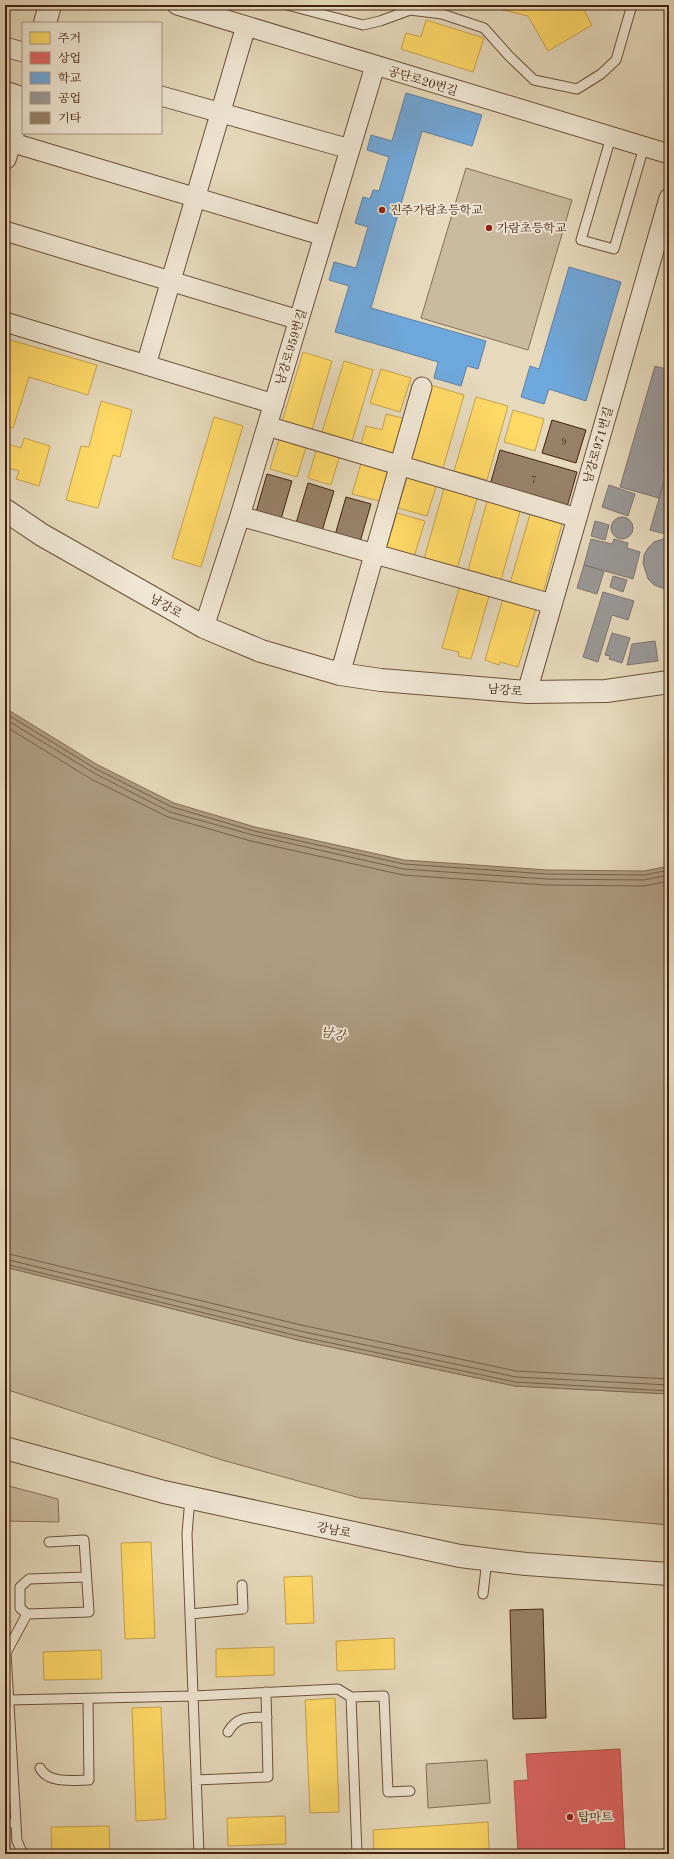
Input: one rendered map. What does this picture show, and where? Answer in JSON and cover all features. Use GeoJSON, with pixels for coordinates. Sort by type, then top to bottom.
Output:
{"type":"FeatureCollection","features":[{"type":"Feature","properties":{"kind":"street"},"geometry":{"type":"LineString","coordinates":[[45,22],[50,5]]}},
{"type":"Feature","properties":{"kind":"street","name":"공단로20번길"},"geometry":{"type":"LineString","coordinates":[[177,5],[669,154]]}},
{"type":"Feature","properties":{"kind":"street"},"geometry":{"type":"LineString","coordinates":[[146,365],[246,26]]}},
{"type":"Feature","properties":{"kind":"street"},"geometry":{"type":"LineString","coordinates":[[5,47],[22,52]]}},
{"type":"Feature","properties":{"kind":"street","name":"남강로959번길"},"geometry":{"type":"LineString","coordinates":[[204,627],[240,516],[375,66]]}},
{"type":"Feature","properties":{"kind":"street"},"geometry":{"type":"LineString","coordinates":[[5,92],[22,98]]}},
{"type":"Feature","properties":{"kind":"street"},"geometry":{"type":"LineString","coordinates":[[162,96],[350,149]]}},
{"type":"Feature","properties":{"kind":"street"},"geometry":{"type":"LineString","coordinates":[[22,101],[7,150],[195,198],[324,236]]}},
{"type":"Feature","properties":{"kind":"street","name":"남강로971번길"},"geometry":{"type":"LineString","coordinates":[[527,692],[669,198]]}},
{"type":"Feature","properties":{"kind":"street"},"geometry":{"type":"LineString","coordinates":[[5,231],[299,320]]}},
{"type":"Feature","properties":{"kind":"street"},"geometry":{"type":"LineString","coordinates":[[5,322],[274,404]]}},
{"type":"Feature","properties":{"kind":"street"},"geometry":{"type":"LineString","coordinates":[[340,674],[422,387]]}},
{"type":"Feature","properties":{"kind":"street"},"geometry":{"type":"LineString","coordinates":[[267,426],[577,518]]}},
{"type":"Feature","properties":{"kind":"street","name":"남강로"},"geometry":{"type":"LineString","coordinates":[[5,510],[42,535],[204,627],[261,651],[340,674],[381,680],[527,692],[606,691],[669,682]]}},
{"type":"Feature","properties":{"kind":"street"},"geometry":{"type":"LineString","coordinates":[[240,516],[552,604]]}},
{"type":"Feature","properties":{"kind":"street","name":"강남로"},"geometry":{"type":"LineString","coordinates":[[5,1448],[190,1498],[460,1556],[526,1564],[669,1574]]}},
{"type":"Feature","properties":{"kind":"lane"},"geometry":{"type":"LineString","coordinates":[[287,5],[363,25],[380,21],[410,10],[442,14],[484,28],[509,56],[534,80],[577,89],[601,74],[616,60],[632,5]]}},
{"type":"Feature","properties":{"kind":"lane"},"geometry":{"type":"LineString","coordinates":[[611,137],[581,240],[614,250],[644,147]]}},
{"type":"Feature","properties":{"kind":"lane"},"geometry":{"type":"LineString","coordinates":[[190,1498],[187,1534],[199,1854]]}},
{"type":"Feature","properties":{"kind":"lane"},"geometry":{"type":"LineString","coordinates":[[49,1542],[84,1540],[89,1612],[27,1614],[20,1608],[20,1587],[29,1579],[86,1577]]}},
{"type":"Feature","properties":{"kind":"lane"},"geometry":{"type":"LineString","coordinates":[[483,1594],[487,1560]]}},
{"type":"Feature","properties":{"kind":"lane"},"geometry":{"type":"LineString","coordinates":[[190,1614],[243,1609],[242,1585]]}},
{"type":"Feature","properties":{"kind":"lane"},"geometry":{"type":"LineString","coordinates":[[23,1854],[18,1841],[16,1823],[6,1676],[6,1653],[27,1614]]}},
{"type":"Feature","properties":{"kind":"lane"},"geometry":{"type":"LineString","coordinates":[[8,1700],[193,1696],[338,1689],[351,1697],[384,1696],[388,1792],[410,1791]]}},
{"type":"Feature","properties":{"kind":"lane"},"geometry":{"type":"LineString","coordinates":[[196,1780],[268,1777],[266,1692]]}},
{"type":"Feature","properties":{"kind":"lane"},"geometry":{"type":"LineString","coordinates":[[351,1697],[357,1854]]}},
{"type":"Feature","properties":{"kind":"lane"},"geometry":{"type":"LineString","coordinates":[[40,1768],[49,1778],[90,1780],[88,1698]]}},
{"type":"Feature","properties":{"kind":"lane"},"geometry":{"type":"LineString","coordinates":[[228,1732],[231,1726],[245,1717],[267,1716]]}},
{"type":"Feature","properties":{"kind":"lane"},"geometry":{"type":"LineString","coordinates":[[5,1823],[16,1823]]}},
{"type":"Feature","properties":{"kind":"shaded area"},"geometry":{"type":"Polygon","coordinates":[[[466,168],[572,200],[528,350],[421,318],[466,168]]]}},
{"type":"Feature","properties":{"kind":"shaded area"},"geometry":{"type":"Polygon","coordinates":[[[5,1267],[298,1340],[515,1386],[669,1394],[669,1525],[360,1498],[222,1460],[5,1389],[5,1267]]]}},
{"type":"Feature","properties":{"kind":"shaded area"},"geometry":{"type":"Polygon","coordinates":[[[5,1485],[58,1499],[59,1522],[5,1521],[5,1485]]]}},
{"type":"Feature","properties":{"kind":"shaded area"},"geometry":{"type":"Polygon","coordinates":[[[487,1760],[490,1803],[428,1808],[426,1764],[487,1760]]]}},
{"type":"Feature","properties":{"kind":"water","name":"남강"},"geometry":{"type":"Polygon","coordinates":[[[5,708],[98,765],[174,803],[255,827],[404,860],[547,870],[644,871],[669,866],[669,1394],[515,1386],[298,1340],[5,1267],[5,708]]]}},
{"type":"Feature","properties":{"kind":"building: 주거"},"geometry":{"type":"Polygon","coordinates":[[[500,5],[581,5],[592,25],[548,51],[528,16],[499,9],[500,5]]]}},
{"type":"Feature","properties":{"kind":"building: 주거"},"geometry":{"type":"Polygon","coordinates":[[[426,20],[484,38],[473,72],[401,49],[406,33],[421,37],[426,20]]]}},
{"type":"Feature","properties":{"kind":"building: 주거"},"geometry":{"type":"Polygon","coordinates":[[[7,339],[97,365],[88,395],[29,377],[13,428],[5,426],[5,344],[7,339]]]}},
{"type":"Feature","properties":{"kind":"building: 주거"},"geometry":{"type":"Polygon","coordinates":[[[303,352],[332,361],[312,430],[282,422],[303,352]]]}},
{"type":"Feature","properties":{"kind":"building: 주거"},"geometry":{"type":"Polygon","coordinates":[[[344,361],[373,370],[352,441],[322,432],[344,361]]]}},
{"type":"Feature","properties":{"kind":"building: 주거"},"geometry":{"type":"Polygon","coordinates":[[[381,369],[411,378],[400,412],[370,403],[381,369]]]}},
{"type":"Feature","properties":{"kind":"building: 주거"},"geometry":{"type":"Polygon","coordinates":[[[431,385],[464,395],[443,468],[410,459],[431,385]]]}},
{"type":"Feature","properties":{"kind":"building: 주거"},"geometry":{"type":"Polygon","coordinates":[[[476,397],[508,406],[487,480],[454,471],[476,397]]]}},
{"type":"Feature","properties":{"kind":"building: 주거"},"geometry":{"type":"Polygon","coordinates":[[[101,401],[132,410],[120,457],[113,455],[98,508],[66,500],[81,446],[89,447],[101,401]]]}},
{"type":"Feature","properties":{"kind":"building: 주거"},"geometry":{"type":"Polygon","coordinates":[[[513,410],[544,419],[535,451],[504,442],[513,410]]]}},
{"type":"Feature","properties":{"kind":"building: 주거"},"geometry":{"type":"Polygon","coordinates":[[[386,414],[406,419],[396,454],[361,444],[366,426],[382,430],[386,414]]]}},
{"type":"Feature","properties":{"kind":"building: 주거"},"geometry":{"type":"Polygon","coordinates":[[[214,417],[243,426],[201,567],[172,558],[214,417]]]}},
{"type":"Feature","properties":{"kind":"building: 주거"},"geometry":{"type":"Polygon","coordinates":[[[280,436],[307,444],[297,477],[270,469],[280,436]]]}},
{"type":"Feature","properties":{"kind":"building: 주거"},"geometry":{"type":"Polygon","coordinates":[[[24,438],[50,446],[39,486],[16,479],[19,471],[5,467],[5,443],[21,448],[24,438]]]}},
{"type":"Feature","properties":{"kind":"building: 주거"},"geometry":{"type":"Polygon","coordinates":[[[318,444],[341,451],[331,485],[308,478],[318,444]]]}},
{"type":"Feature","properties":{"kind":"building: 주거"},"geometry":{"type":"Polygon","coordinates":[[[362,460],[392,469],[383,502],[352,494],[362,460]]]}},
{"type":"Feature","properties":{"kind":"building: 주거"},"geometry":{"type":"Polygon","coordinates":[[[408,475],[437,483],[427,516],[398,508],[408,475]]]}},
{"type":"Feature","properties":{"kind":"building: 주거"},"geometry":{"type":"Polygon","coordinates":[[[445,485],[478,495],[457,569],[424,559],[445,485]]]}},
{"type":"Feature","properties":{"kind":"building: 주거"},"geometry":{"type":"Polygon","coordinates":[[[488,498],[521,508],[501,580],[468,570],[488,498]]]}},
{"type":"Feature","properties":{"kind":"building: 주거"},"geometry":{"type":"Polygon","coordinates":[[[531,511],[563,520],[543,593],[510,583],[531,511]]]}},
{"type":"Feature","properties":{"kind":"building: 주거"},"geometry":{"type":"Polygon","coordinates":[[[397,513],[425,521],[414,557],[386,549],[397,513]]]}},
{"type":"Feature","properties":{"kind":"building: 주거"},"geometry":{"type":"Polygon","coordinates":[[[459,588],[489,596],[471,659],[458,656],[459,652],[442,648],[459,588]]]}},
{"type":"Feature","properties":{"kind":"building: 주거"},"geometry":{"type":"Polygon","coordinates":[[[504,595],[537,605],[518,667],[500,662],[499,665],[485,660],[504,595]]]}},
{"type":"Feature","properties":{"kind":"building: 주거"},"geometry":{"type":"Polygon","coordinates":[[[151,1542],[155,1638],[125,1639],[121,1543],[151,1542]]]}},
{"type":"Feature","properties":{"kind":"building: 주거"},"geometry":{"type":"Polygon","coordinates":[[[312,1576],[314,1623],[286,1624],[284,1577],[312,1576]]]}},
{"type":"Feature","properties":{"kind":"building: 주거"},"geometry":{"type":"Polygon","coordinates":[[[394,1638],[395,1669],[337,1671],[336,1641],[394,1638]]]}},
{"type":"Feature","properties":{"kind":"building: 주거"},"geometry":{"type":"Polygon","coordinates":[[[274,1647],[274,1675],[216,1677],[216,1649],[274,1647]]]}},
{"type":"Feature","properties":{"kind":"building: 주거"},"geometry":{"type":"Polygon","coordinates":[[[101,1650],[102,1679],[44,1680],[43,1652],[101,1650]]]}},
{"type":"Feature","properties":{"kind":"building: 주거"},"geometry":{"type":"Polygon","coordinates":[[[335,1698],[339,1812],[310,1813],[305,1700],[335,1698]]]}},
{"type":"Feature","properties":{"kind":"building: 주거"},"geometry":{"type":"Polygon","coordinates":[[[161,1707],[166,1819],[136,1821],[132,1708],[161,1707]]]}},
{"type":"Feature","properties":{"kind":"building: 주거"},"geometry":{"type":"Polygon","coordinates":[[[285,1816],[286,1844],[228,1846],[227,1818],[285,1816]]]}},
{"type":"Feature","properties":{"kind":"building: 주거"},"geometry":{"type":"Polygon","coordinates":[[[488,1822],[489,1849],[418,1854],[374,1854],[373,1830],[488,1822]]]}},
{"type":"Feature","properties":{"kind":"building: 주거"},"geometry":{"type":"Polygon","coordinates":[[[109,1826],[110,1854],[52,1854],[51,1827],[109,1826]]]}},
{"type":"Feature","properties":{"kind":"building: 상업","name":"탑마트"},"geometry":{"type":"Polygon","coordinates":[[[620,1749],[625,1854],[518,1854],[514,1781],[528,1780],[526,1754],[620,1749]]]}},
{"type":"Feature","properties":{"kind":"building: 학교"},"geometry":{"type":"Polygon","coordinates":[[[406,93],[482,115],[472,146],[422,131],[371,308],[486,341],[478,369],[467,366],[461,386],[434,378],[438,362],[335,332],[349,286],[329,280],[334,262],[356,268],[368,227],[355,223],[363,197],[370,199],[373,190],[379,191],[389,157],[367,150],[371,135],[392,141],[406,93]]]}},
{"type":"Feature","properties":{"kind":"building: 학교"},"geometry":{"type":"Polygon","coordinates":[[[569,267],[621,282],[586,401],[549,389],[544,404],[521,397],[530,366],[539,369],[569,267]]]}},
{"type":"Feature","properties":{"kind":"building: 공업"},"geometry":{"type":"Polygon","coordinates":[[[669,352],[669,365],[667,359],[669,352]]]}},
{"type":"Feature","properties":{"kind":"building: 공업"},"geometry":{"type":"Polygon","coordinates":[[[655,366],[669,370],[669,452],[663,471],[667,471],[659,498],[620,487],[655,366]]]}},
{"type":"Feature","properties":{"kind":"building: 공업"},"geometry":{"type":"Polygon","coordinates":[[[669,452],[669,471],[663,471],[669,452]]]}},
{"type":"Feature","properties":{"kind":"building: 공업"},"geometry":{"type":"Polygon","coordinates":[[[667,471],[669,471],[669,535],[650,530],[667,471]]]}},
{"type":"Feature","properties":{"kind":"building: 공업"},"geometry":{"type":"Polygon","coordinates":[[[609,485],[635,494],[628,516],[602,507],[609,485]]]}},
{"type":"Feature","properties":{"kind":"building: 공업"},"geometry":{"type":"Polygon","coordinates":[[[622,517],[630,520],[633,528],[630,536],[622,539],[614,536],[611,528],[614,520],[622,517]]]}},
{"type":"Feature","properties":{"kind":"building: 공업"},"geometry":{"type":"Polygon","coordinates":[[[595,521],[609,525],[605,540],[591,536],[595,521]]]}},
{"type":"Feature","properties":{"kind":"building: 공업"},"geometry":{"type":"Polygon","coordinates":[[[669,537],[669,589],[654,585],[648,579],[643,563],[644,555],[654,542],[669,537]]]}},
{"type":"Feature","properties":{"kind":"building: 공업"},"geometry":{"type":"Polygon","coordinates":[[[591,539],[612,544],[614,539],[628,543],[627,548],[640,552],[633,579],[584,565],[591,539]]]}},
{"type":"Feature","properties":{"kind":"building: 공업"},"geometry":{"type":"Polygon","coordinates":[[[584,565],[604,571],[597,594],[577,588],[584,565]]]}},
{"type":"Feature","properties":{"kind":"building: 공업"},"geometry":{"type":"Polygon","coordinates":[[[613,576],[627,580],[623,592],[610,587],[613,576]]]}},
{"type":"Feature","properties":{"kind":"building: 공업"},"geometry":{"type":"Polygon","coordinates":[[[603,592],[634,601],[628,620],[612,615],[598,662],[583,657],[603,592]]]}},
{"type":"Feature","properties":{"kind":"building: 공업"},"geometry":{"type":"Polygon","coordinates":[[[612,633],[630,638],[622,663],[609,659],[610,656],[605,655],[612,633]]]}},
{"type":"Feature","properties":{"kind":"building: 공업"},"geometry":{"type":"Polygon","coordinates":[[[655,641],[658,661],[627,665],[632,644],[655,641]]]}},
{"type":"Feature","properties":{"kind":"building: 기타"},"geometry":{"type":"Polygon","coordinates":[[[552,420],[586,430],[576,463],[542,453],[552,420]]]}},
{"type":"Feature","properties":{"kind":"building: 기타"},"geometry":{"type":"Polygon","coordinates":[[[500,450],[577,472],[567,507],[490,485],[500,450]]]}},
{"type":"Feature","properties":{"kind":"building: 기타"},"geometry":{"type":"Polygon","coordinates":[[[267,474],[292,481],[281,519],[256,512],[267,474]]]}},
{"type":"Feature","properties":{"kind":"building: 기타"},"geometry":{"type":"Polygon","coordinates":[[[308,483],[334,491],[322,531],[296,523],[308,483]]]}},
{"type":"Feature","properties":{"kind":"building: 기타"},"geometry":{"type":"Polygon","coordinates":[[[346,497],[371,504],[360,542],[335,535],[346,497]]]}},
{"type":"Feature","properties":{"kind":"building: 기타"},"geometry":{"type":"Polygon","coordinates":[[[543,1609],[546,1718],[513,1719],[510,1610],[543,1609]]]}},
{"type":"Feature","properties":{"kind":"place","name":"진주가람초등학교"},"geometry":{"type":"Point","coordinates":[382,210]}},
{"type":"Feature","properties":{"kind":"place","name":"가람초등학교"},"geometry":{"type":"Point","coordinates":[489,228]}},
{"type":"Feature","properties":{"kind":"place","name":"탑마트"},"geometry":{"type":"Point","coordinates":[570,1817]}}]}
